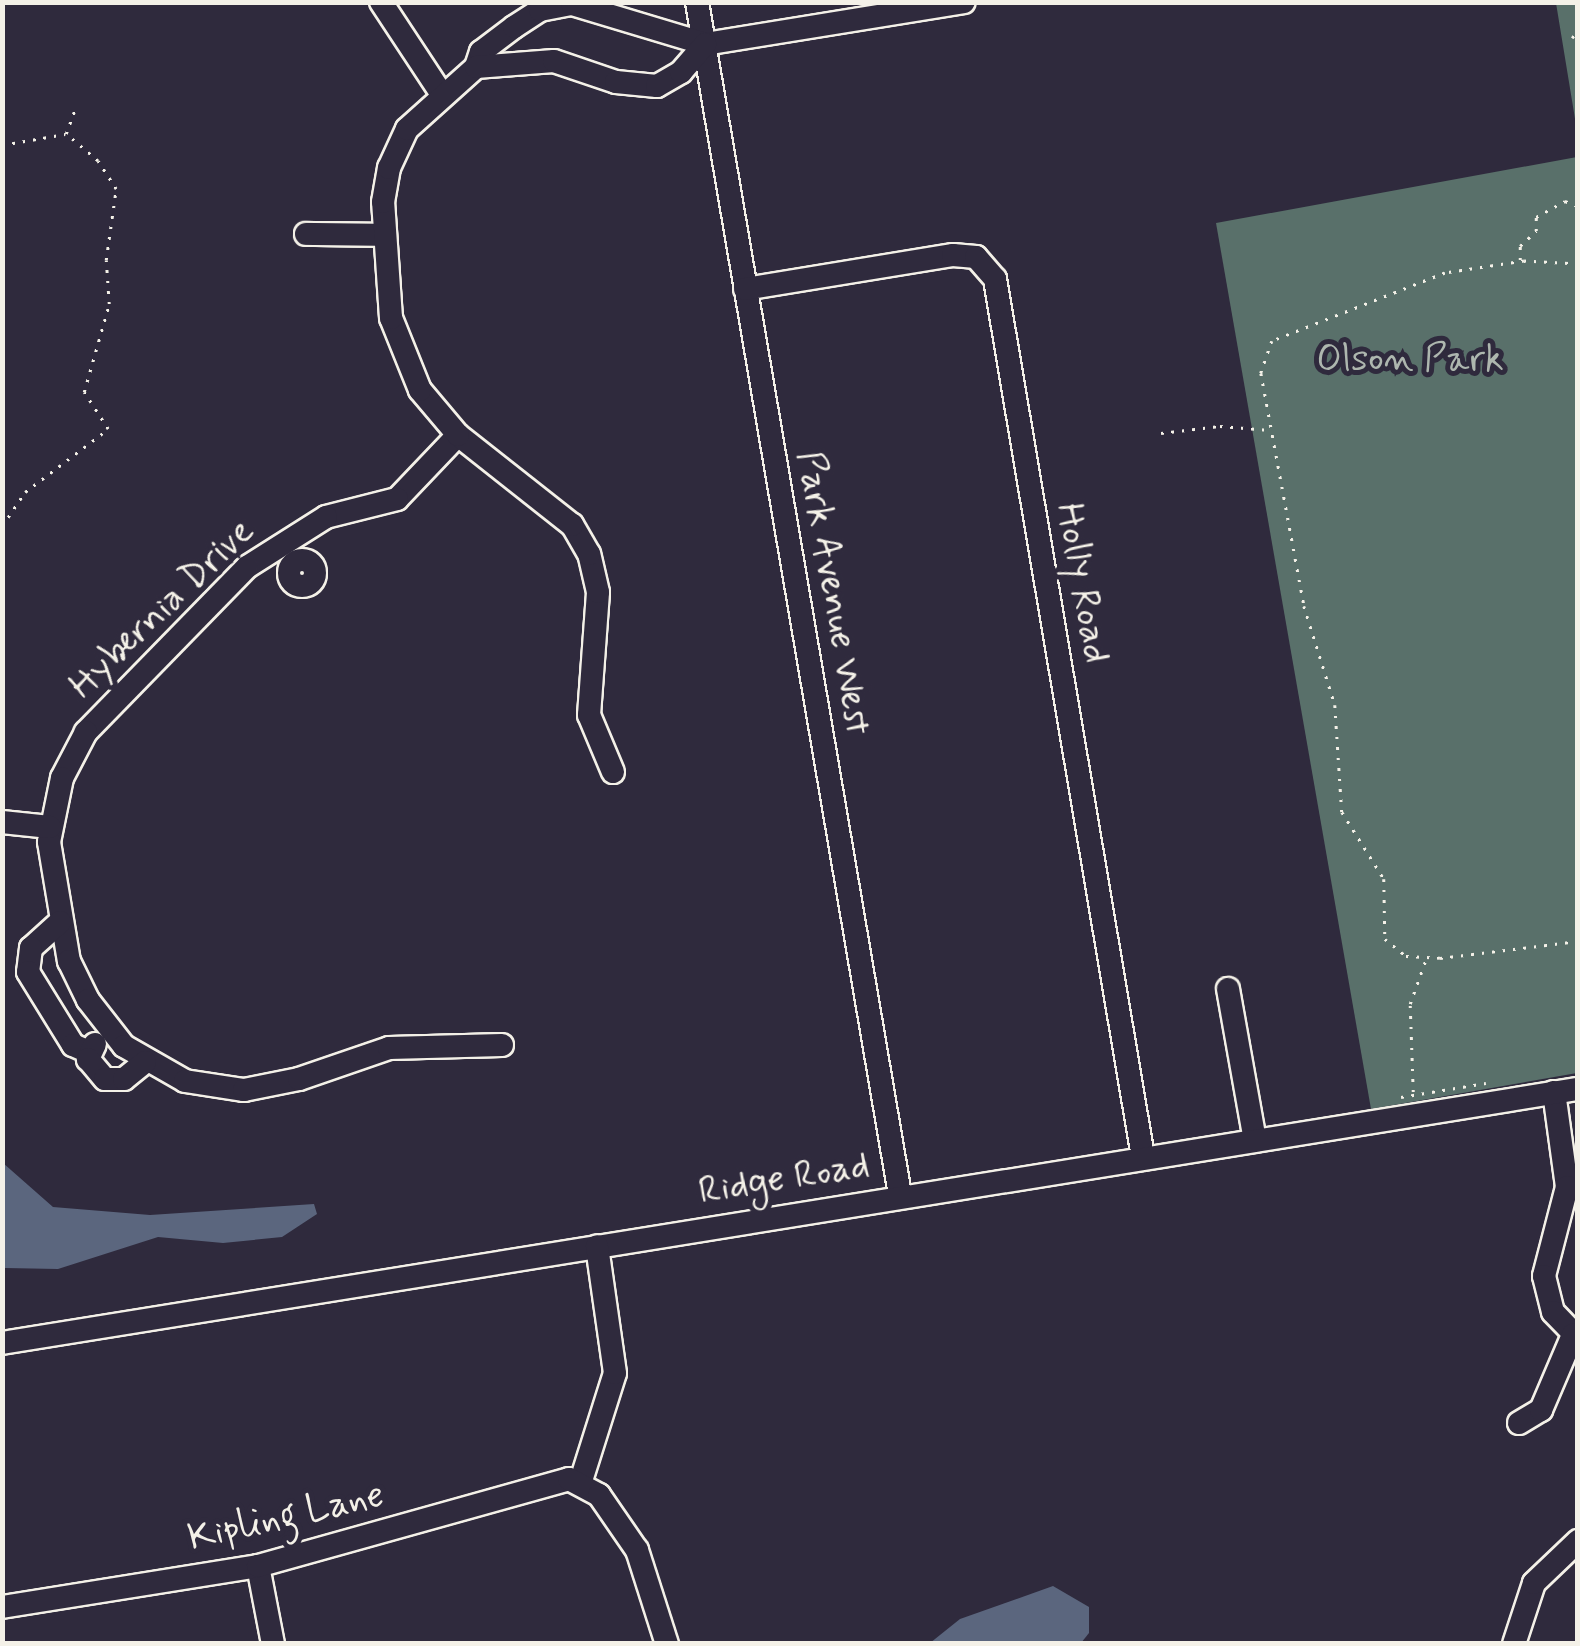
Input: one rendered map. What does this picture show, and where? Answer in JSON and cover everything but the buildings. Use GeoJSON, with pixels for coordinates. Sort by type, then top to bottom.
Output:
{"type":"FeatureCollection","features":[{"type":"Feature","properties":{"kind":"street"},"geometry":{"type":"LineString","coordinates":[[382,2],[441,93]]}},
{"type":"Feature","properties":{"kind":"street","name":"Park Avenue West"},"geometry":{"type":"LineString","coordinates":[[698,2],[900,1196]]}},
{"type":"Feature","properties":{"kind":"street"},"geometry":{"type":"LineString","coordinates":[[476,67],[482,52],[514,27],[540,10],[572,4],[648,31],[704,44],[964,2]]}},
{"type":"Feature","properties":{"kind":"street"},"geometry":{"type":"LineString","coordinates":[[514,27],[526,59]]}},
{"type":"Feature","properties":{"kind":"street"},"geometry":{"type":"LineString","coordinates":[[647,83],[704,44]]}},
{"type":"Feature","properties":{"kind":"street"},"geometry":{"type":"LineString","coordinates":[[613,772],[589,715],[598,592],[588,554],[572,525],[545,500],[458,434],[406,364],[384,235],[383,202],[398,144],[441,93],[476,67],[526,59],[577,64],[647,83],[690,82],[714,104]]}},
{"type":"Feature","properties":{"kind":"street"},"geometry":{"type":"LineString","coordinates":[[306,234],[384,235]]}},
{"type":"Feature","properties":{"kind":"street","name":"Holly Road"},"geometry":{"type":"LineString","coordinates":[[745,289],[953,255],[976,257],[995,279],[1144,1157]]}},
{"type":"Feature","properties":{"kind":"street","name":"Hybernia Drive"},"geometry":{"type":"LineString","coordinates":[[108,1030],[70,961],[60,922],[50,827],[62,778],[86,732],[248,566],[332,516],[410,490],[458,434]]}},
{"type":"Feature","properties":{"kind":"street"},"geometry":{"type":"LineString","coordinates":[[248,566],[290,575]]}},
{"type":"Feature","properties":{"kind":"street"},"geometry":{"type":"LineString","coordinates":[[2,822],[50,827]]}},
{"type":"Feature","properties":{"kind":"street"},"geometry":{"type":"LineString","coordinates":[[60,922],[31,948],[28,972],[72,1046],[89,1052],[98,1074],[114,1082],[145,1062]]}},
{"type":"Feature","properties":{"kind":"street"},"geometry":{"type":"LineString","coordinates":[[1228,989],[1254,1140]]}},
{"type":"Feature","properties":{"kind":"street"},"geometry":{"type":"LineString","coordinates":[[89,1052],[108,1030],[145,1062],[184,1081],[244,1090],[299,1080],[389,1048],[502,1045]]}},
{"type":"Feature","properties":{"kind":"street"},"geometry":{"type":"LineString","coordinates":[[1518,1424],[1541,1410],[1576,1337],[1553,1312],[1544,1276],[1567,1187],[1566,1090]]}},
{"type":"Feature","properties":{"kind":"street","name":"Ridge Road"},"geometry":{"type":"LineString","coordinates":[[2,1343],[1566,1090]]}},
{"type":"Feature","properties":{"kind":"street"},"geometry":{"type":"LineString","coordinates":[[597,1246],[614,1373],[580,1484],[599,1494],[637,1550],[667,1644]]}},
{"type":"Feature","properties":{"kind":"street","name":"Kipling Lane"},"geometry":{"type":"LineString","coordinates":[[2,1607],[258,1566],[568,1479],[580,1484]]}},
{"type":"Feature","properties":{"kind":"street"},"geometry":{"type":"LineString","coordinates":[[1514,1644],[1534,1583],[1578,1541]]}},
{"type":"Feature","properties":{"kind":"street"},"geometry":{"type":"LineString","coordinates":[[258,1566],[273,1644]]}},
{"type":"Feature","properties":{"kind":"path"},"geometry":{"type":"LineString","coordinates":[[1572,38],[1578,30]]}},
{"type":"Feature","properties":{"kind":"path"},"geometry":{"type":"LineString","coordinates":[[66,134],[76,107]]}},
{"type":"Feature","properties":{"kind":"path"},"geometry":{"type":"LineString","coordinates":[[2,145],[66,134],[98,161],[116,189],[106,260],[109,304],[84,392],[108,429],[25,492],[2,526]]}},
{"type":"Feature","properties":{"kind":"path"},"geometry":{"type":"LineString","coordinates":[[1520,261],[1520,246],[1538,227],[1536,217],[1565,201],[1578,206]]}},
{"type":"Feature","properties":{"kind":"path"},"geometry":{"type":"LineString","coordinates":[[1576,263],[1520,261],[1445,273],[1272,341],[1261,373],[1304,606],[1335,705],[1342,812],[1384,879],[1385,939],[1398,952],[1425,957],[1578,941]]}},
{"type":"Feature","properties":{"kind":"path"},"geometry":{"type":"LineString","coordinates":[[1161,433],[1272,430]]}},
{"type":"Feature","properties":{"kind":"path"},"geometry":{"type":"LineString","coordinates":[[1413,1092],[1410,1004],[1425,957]]}},
{"type":"Feature","properties":{"kind":"green space"},"geometry":{"type":"Polygon","coordinates":[[[1556,3],[1577,3],[1577,131],[1556,3]]]}},
{"type":"Feature","properties":{"kind":"green space","name":"Olson Park"},"geometry":{"type":"Polygon","coordinates":[[[1577,157],[1577,1073],[1371,1109],[1216,223],[1577,157]]]}},
{"type":"Feature","properties":{"kind":"water"},"geometry":{"type":"Polygon","coordinates":[[[3,1163],[53,1207],[150,1215],[314,1204],[317,1214],[282,1237],[223,1243],[158,1237],[58,1269],[5,1268],[3,1163]]]}},
{"type":"Feature","properties":{"kind":"water"},"geometry":{"type":"Polygon","coordinates":[[[1053,1586],[1089,1607],[1089,1633],[1081,1643],[930,1643],[960,1619],[1053,1586]]]}}]}
